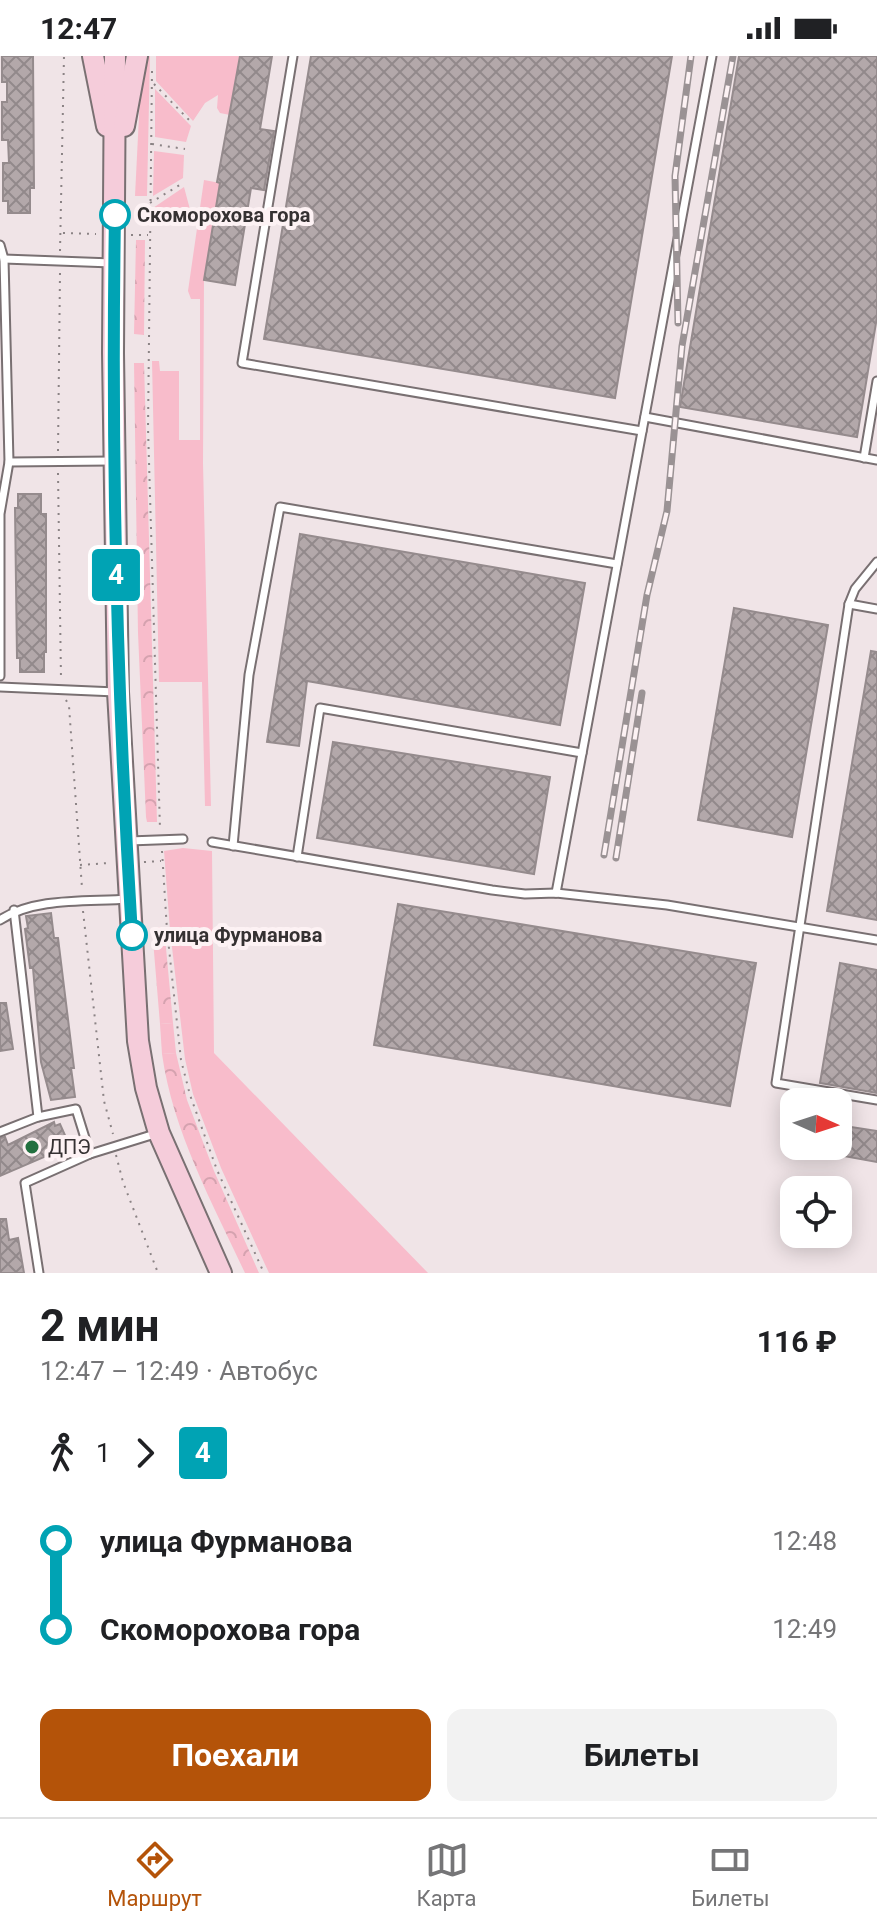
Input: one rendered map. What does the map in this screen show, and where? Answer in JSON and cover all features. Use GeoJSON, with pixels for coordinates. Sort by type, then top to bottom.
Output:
{"type":"FeatureCollection","features":[{"type":"Feature","properties":{"kind":"main road"},"geometry":{"type":"LineString","coordinates":[[93,56],[116,157]]}},
{"type":"Feature","properties":{"kind":"main road"},"geometry":{"type":"LineString","coordinates":[[115,56],[114,461],[118,692],[138,1041],[146,1088],[159,1133],[221,1273]]}},
{"type":"Feature","properties":{"kind":"main road"},"geometry":{"type":"LineString","coordinates":[[116,157],[144,61]]}},
{"type":"Feature","properties":{"kind":"lane"},"geometry":{"type":"LineString","coordinates":[[293,56],[242,363],[642,431]]}},
{"type":"Feature","properties":{"kind":"lane"},"geometry":{"type":"LineString","coordinates":[[556,893],[712,56]]}},
{"type":"Feature","properties":{"kind":"lane"},"geometry":{"type":"LineString","coordinates":[[0,245],[4,259],[4,383],[9,462],[0,514],[0,676]]}},
{"type":"Feature","properties":{"kind":"lane"},"geometry":{"type":"LineString","coordinates":[[4,259],[114,263]]}},
{"type":"Feature","properties":{"kind":"lane"},"geometry":{"type":"LineString","coordinates":[[864,458],[877,381]]}},
{"type":"Feature","properties":{"kind":"lane"},"geometry":{"type":"LineString","coordinates":[[645,417],[877,460]]}},
{"type":"Feature","properties":{"kind":"lane"},"geometry":{"type":"LineString","coordinates":[[9,462],[114,461]]}},
{"type":"Feature","properties":{"kind":"lane"},"geometry":{"type":"LineString","coordinates":[[233,846],[249,675],[280,507],[617,564]]}},
{"type":"Feature","properties":{"kind":"lane"},"geometry":{"type":"LineString","coordinates":[[877,562],[855,589],[849,604],[776,1083],[877,1100]]}},
{"type":"Feature","properties":{"kind":"lane"},"geometry":{"type":"LineString","coordinates":[[849,604],[877,609]]}},
{"type":"Feature","properties":{"kind":"lane"},"geometry":{"type":"LineString","coordinates":[[0,687],[61,692],[118,692]]}},
{"type":"Feature","properties":{"kind":"lane"},"geometry":{"type":"LineString","coordinates":[[297,857],[320,708],[582,753]]}},
{"type":"Feature","properties":{"kind":"lane"},"geometry":{"type":"LineString","coordinates":[[127,841],[183,839]]}},
{"type":"Feature","properties":{"kind":"lane"},"geometry":{"type":"LineString","coordinates":[[212,842],[503,891],[556,893],[667,905],[877,940]]}},
{"type":"Feature","properties":{"kind":"lane"},"geometry":{"type":"LineString","coordinates":[[0,920],[14,910],[130,899]]}},
{"type":"Feature","properties":{"kind":"lane"},"geometry":{"type":"LineString","coordinates":[[14,910],[38,1117]]}},
{"type":"Feature","properties":{"kind":"lane"},"geometry":{"type":"LineString","coordinates":[[0,1132],[38,1117],[76,1109],[90,1154]]}},
{"type":"Feature","properties":{"kind":"lane"},"geometry":{"type":"LineString","coordinates":[[39,1273],[25,1183],[90,1154],[159,1133]]}},
{"type":"Feature","properties":{"kind":"path"},"geometry":{"type":"LineString","coordinates":[[64,56],[58,461],[61,692],[69,706],[83,902],[104,1101],[123,1182],[158,1273]]}},
{"type":"Feature","properties":{"kind":"path"},"geometry":{"type":"LineString","coordinates":[[144,61],[152,81],[192,123]]}},
{"type":"Feature","properties":{"kind":"path"},"geometry":{"type":"LineString","coordinates":[[152,81],[148,428],[161,840],[167,930],[181,1060],[190,1095],[217,1170],[264,1273]]}},
{"type":"Feature","properties":{"kind":"path"},"geometry":{"type":"LineString","coordinates":[[151,144],[185,149]]}},
{"type":"Feature","properties":{"kind":"path"},"geometry":{"type":"LineString","coordinates":[[150,203],[183,183]]}},
{"type":"Feature","properties":{"kind":"green space"},"geometry":{"type":"Polygon","coordinates":[[[142,56],[150,56],[147,196],[135,196],[142,56]]]}},
{"type":"Feature","properties":{"kind":"green space"},"geometry":{"type":"Polygon","coordinates":[[[156,56],[240,56],[230,115],[220,113],[217,108],[218,95],[205,103],[193,121],[156,81],[156,56]]]}},
{"type":"Feature","properties":{"kind":"green space"},"geometry":{"type":"Polygon","coordinates":[[[155,89],[191,126],[186,142],[155,137],[155,89]]]}},
{"type":"Feature","properties":{"kind":"green space"},"geometry":{"type":"Polygon","coordinates":[[[154,151],[184,155],[183,178],[153,196],[154,151]]]}},
{"type":"Feature","properties":{"kind":"green space"},"geometry":{"type":"Polygon","coordinates":[[[204,180],[220,183],[204,280],[203,463],[211,806],[205,806],[202,682],[159,682],[152,361],[159,361],[160,371],[179,371],[179,440],[200,440],[200,299],[191,299],[188,291],[204,180]]]}},
{"type":"Feature","properties":{"kind":"green space"},"geometry":{"type":"Polygon","coordinates":[[[184,187],[192,217],[153,216],[153,208],[184,187]]]}},
{"type":"Feature","properties":{"kind":"green space"},"geometry":{"type":"Polygon","coordinates":[[[136,240],[145,240],[144,335],[134,334],[136,240]]]}},
{"type":"Feature","properties":{"kind":"green space"},"geometry":{"type":"Polygon","coordinates":[[[134,363],[144,363],[157,822],[147,822],[146,817],[138,633],[134,363]]]}},
{"type":"Feature","properties":{"kind":"green space"},"geometry":{"type":"Polygon","coordinates":[[[183,848],[212,851],[214,1053],[428,1273],[269,1273],[221,1168],[193,1094],[185,1059],[164,851],[183,848]]]}},
{"type":"Feature","properties":{"kind":"green space"},"geometry":{"type":"Polygon","coordinates":[[[164,927],[173,1023],[160,1024],[152,928],[164,927]]]}},
{"type":"Feature","properties":{"kind":"green space"},"geometry":{"type":"Polygon","coordinates":[[[173,1023],[176,1053],[162,1054],[160,1024],[173,1023]]]}},
{"type":"Feature","properties":{"kind":"green space"},"geometry":{"type":"Polygon","coordinates":[[[176,1053],[187,1100],[259,1273],[245,1273],[184,1139],[167,1083],[162,1054],[176,1053]]]}},
{"type":"Feature","properties":{"kind":"building"},"geometry":{"type":"Polygon","coordinates":[[[2,56],[33,56],[34,188],[30,188],[30,213],[8,213],[8,201],[3,201],[3,163],[9,163],[8,140],[2,140],[2,102],[7,102],[7,82],[2,82],[2,56]]]}},
{"type":"Feature","properties":{"kind":"building"},"geometry":{"type":"Polygon","coordinates":[[[240,56],[272,56],[260,129],[274,131],[264,190],[251,188],[235,285],[204,280],[220,183],[217,182],[240,56]]]}},
{"type":"Feature","properties":{"kind":"building"},"geometry":{"type":"Polygon","coordinates":[[[311,56],[672,56],[615,398],[264,339],[311,56]]]}},
{"type":"Feature","properties":{"kind":"building"},"geometry":{"type":"Polygon","coordinates":[[[739,56],[877,56],[877,317],[857,437],[680,407],[739,56]]]}},
{"type":"Feature","properties":{"kind":"building"},"geometry":{"type":"Polygon","coordinates":[[[18,494],[41,494],[41,514],[46,514],[44,672],[20,672],[20,658],[17,658],[15,508],[18,508],[18,494]]]}},
{"type":"Feature","properties":{"kind":"building"},"geometry":{"type":"Polygon","coordinates":[[[300,534],[585,583],[560,725],[307,681],[299,746],[267,742],[300,534]]]}},
{"type":"Feature","properties":{"kind":"building"},"geometry":{"type":"Polygon","coordinates":[[[734,608],[828,625],[792,837],[698,820],[734,608]]]}},
{"type":"Feature","properties":{"kind":"building"},"geometry":{"type":"Polygon","coordinates":[[[871,651],[877,652],[877,920],[827,911],[871,651]]]}},
{"type":"Feature","properties":{"kind":"building"},"geometry":{"type":"Polygon","coordinates":[[[333,742],[550,777],[534,874],[317,838],[333,742]]]}},
{"type":"Feature","properties":{"kind":"building"},"geometry":{"type":"Polygon","coordinates":[[[398,904],[756,963],[730,1106],[374,1045],[398,904]]]}},
{"type":"Feature","properties":{"kind":"building"},"geometry":{"type":"Polygon","coordinates":[[[51,913],[54,938],[58,938],[75,1097],[51,1100],[41,1062],[33,968],[30,968],[25,929],[28,928],[26,916],[51,913]]]}},
{"type":"Feature","properties":{"kind":"building"},"geometry":{"type":"Polygon","coordinates":[[[840,963],[877,970],[877,1093],[820,1083],[840,963]]]}},
{"type":"Feature","properties":{"kind":"building"},"geometry":{"type":"Polygon","coordinates":[[[0,1003],[6,1003],[13,1049],[0,1051],[0,1003]]]}},
{"type":"Feature","properties":{"kind":"building","name":"ДПЭ"},"geometry":{"type":"Polygon","coordinates":[[[54,1122],[55,1126],[60,1124],[68,1142],[64,1144],[65,1148],[0,1176],[0,1138],[5,1137],[8,1145],[54,1122]]]}},
{"type":"Feature","properties":{"kind":"building"},"geometry":{"type":"Polygon","coordinates":[[[852,1127],[877,1131],[877,1162],[852,1158],[852,1127]]]}},
{"type":"Feature","properties":{"kind":"building","name":"ДПЭ"},"geometry":{"type":"Polygon","coordinates":[[[0,1219],[6,1219],[9,1240],[18,1238],[24,1273],[0,1273],[0,1219]]]}},
{"type":"Feature","properties":{"kind":"railway"},"geometry":{"type":"LineString","coordinates":[[678,323],[675,176],[691,56]]}},
{"type":"Feature","properties":{"kind":"railway"},"geometry":{"type":"LineString","coordinates":[[604,855],[647,595],[667,511],[682,346],[733,56]]}},
{"type":"Feature","properties":{"kind":"railway"},"geometry":{"type":"LineString","coordinates":[[616,858],[642,693]]}},
{"type":"Feature","properties":{"kind":"bus line","name":"4"},"geometry":{"type":"LineString","coordinates":[[115,215],[113,353],[118,692],[132,935]]}},
{"type":"Feature","properties":{"kind":"place","name":"Скоморохова гора"},"geometry":{"type":"Point","coordinates":[115,215]}},
{"type":"Feature","properties":{"kind":"place","name":"улица Фурманова"},"geometry":{"type":"Point","coordinates":[132,935]}},
{"type":"Feature","properties":{"kind":"place","name":"ДПЭ"},"geometry":{"type":"Point","coordinates":[32,1147]}}]}
